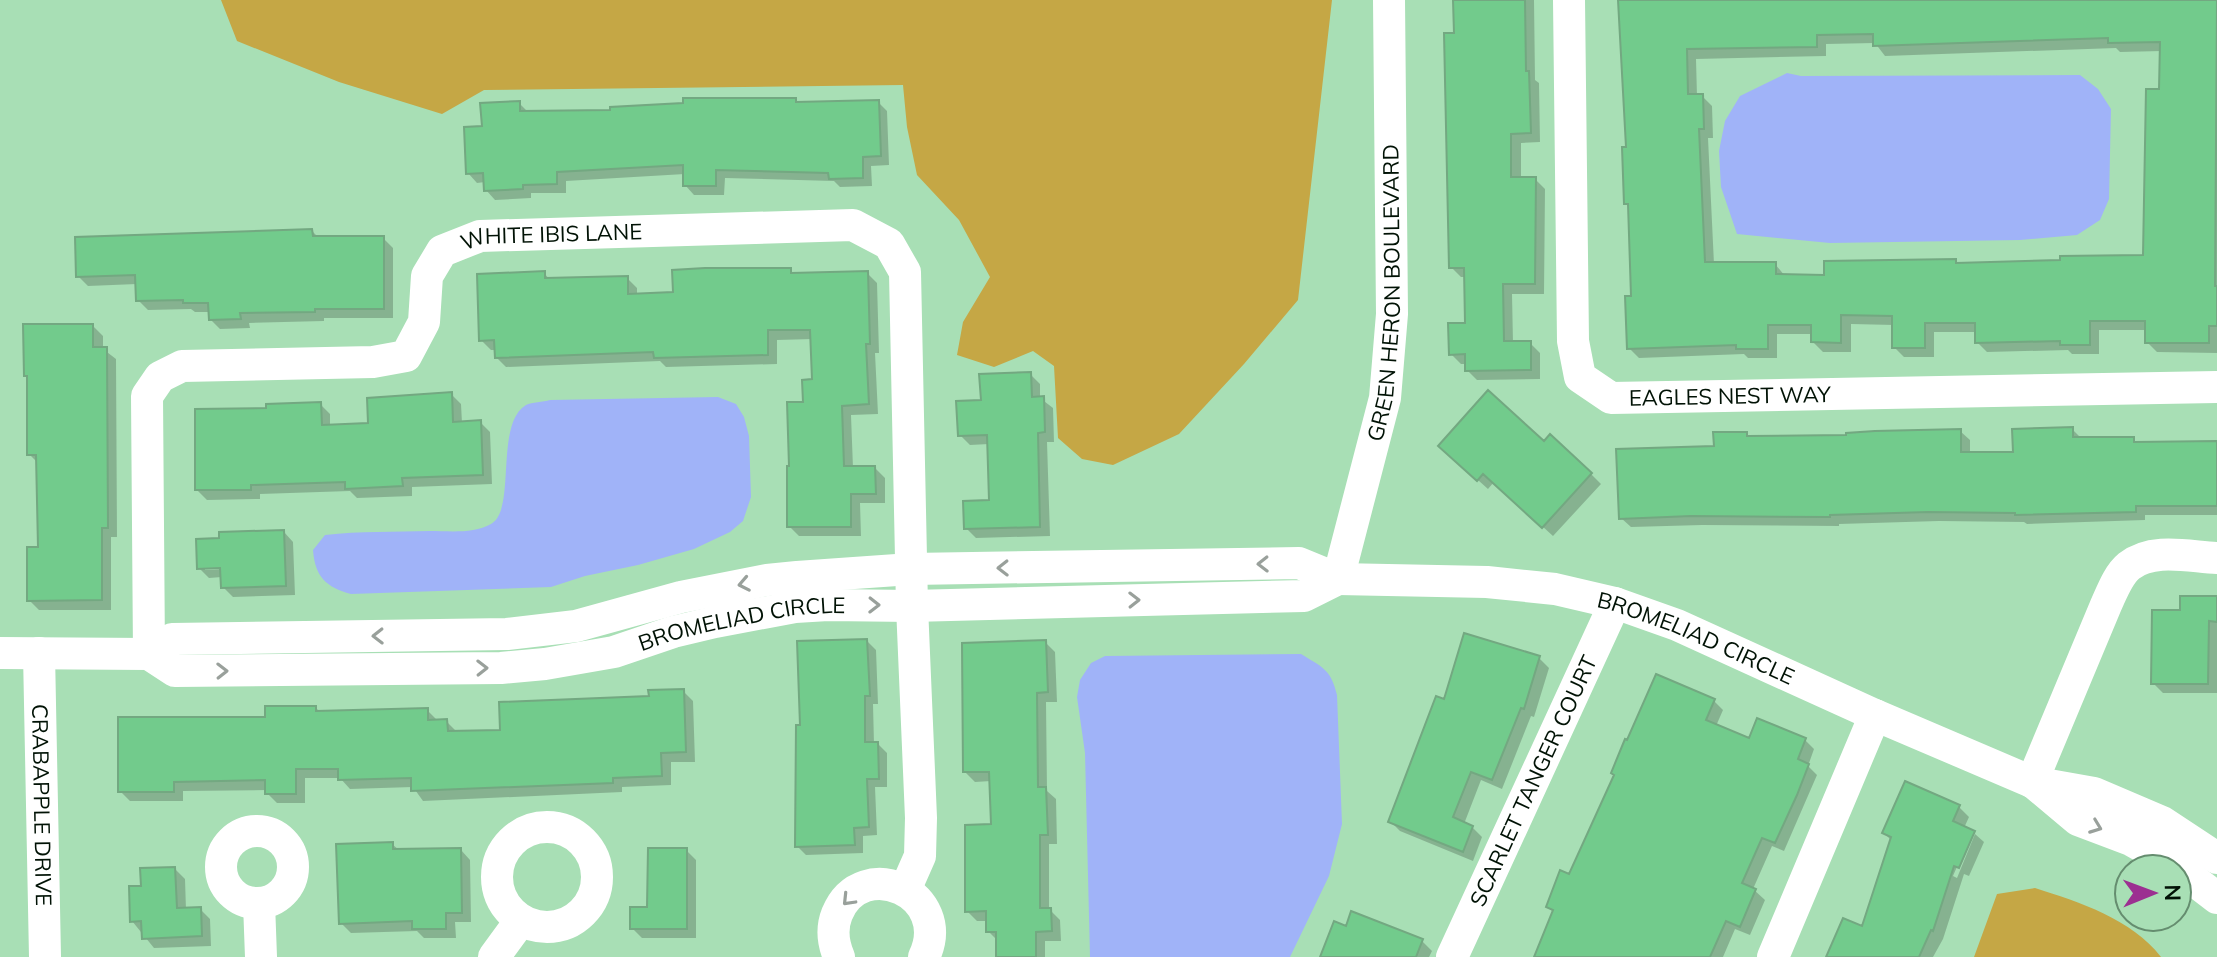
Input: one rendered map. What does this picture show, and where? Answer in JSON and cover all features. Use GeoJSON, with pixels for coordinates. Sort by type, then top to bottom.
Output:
{"type":"FeatureCollection","features":[{"type":"Feature","properties":{"kind":"street","name":"GREEN HERON BOULEVARD"},"geometry":{"type":"LineString","coordinates":[[1338,579],[1385,398],[1392,314],[1389,0]]}},
{"type":"Feature","properties":{"kind":"street","name":"EAGLES NEST WAY"},"geometry":{"type":"LineString","coordinates":[[1569,0],[1573,341],[1580,377],[1611,398],[2217,387]]}},
{"type":"Feature","properties":{"kind":"street","name":"WHITE IBIS LANE"},"geometry":{"type":"LineString","coordinates":[[149,654],[147,396],[160,377],[182,366],[373,362],[406,356],[424,322],[427,276],[442,251],[480,236],[853,225],[889,244],[905,272],[912,606],[921,818],[920,856],[905,890]]}},
{"type":"Feature","properties":{"kind":"street"},"geometry":{"type":"LineString","coordinates":[[2032,782],[2106,605],[2129,565],[2159,555],[2217,558]]}},
{"type":"Feature","properties":{"kind":"street","name":"BROMELIAD CIRCLE"},"geometry":{"type":"LineString","coordinates":[[149,654],[172,639],[550,631],[681,597],[767,580],[911,569],[1299,563],[1338,579],[1487,582],[1555,589],[1615,603],[1677,625],[2032,782],[2094,793],[2162,822],[2217,858]]}},
{"type":"Feature","properties":{"kind":"street","name":"BROMELIAD CIRCLE"},"geometry":{"type":"LineString","coordinates":[[0,653],[149,654],[175,671],[501,668],[576,660],[614,652],[673,632],[795,607],[1304,596],[1338,579]]}},
{"type":"Feature","properties":{"kind":"street","name":"SCARLET TANGER COURT"},"geometry":{"type":"LineString","coordinates":[[1452,957],[1615,603]]}},
{"type":"Feature","properties":{"kind":"street","name":"CRABAPPLE DRIVE"},"geometry":{"type":"LineString","coordinates":[[39,653],[45,957]]}},
{"type":"Feature","properties":{"kind":"street"},"geometry":{"type":"LineString","coordinates":[[1773,957],[1875,715]]}},
{"type":"Feature","properties":{"kind":"street","name":"BROMELIAD CIRCLE"},"geometry":{"type":"LineString","coordinates":[[2032,782],[2078,820],[2131,840],[2170,862],[2217,898]]}},
{"type":"Feature","properties":{"kind":"street"},"geometry":{"type":"LineString","coordinates":[[839,957],[833,925],[839,910],[849,896],[864,887],[881,884],[905,890],[919,902],[928,919],[930,938],[924,957]]}},
{"type":"Feature","properties":{"kind":"street"},"geometry":{"type":"LineString","coordinates":[[259,903],[261,957]]}},
{"type":"Feature","properties":{"kind":"street"},"geometry":{"type":"LineString","coordinates":[[494,957],[521,920]]}},
{"type":"Feature","properties":{"kind":"shaded area"},"geometry":{"type":"Polygon","coordinates":[[[221,0],[1332,0],[1298,300],[1179,434],[1113,465],[1082,459],[1058,438],[1054,366],[1033,351],[994,367],[957,355],[963,322],[990,277],[959,220],[917,175],[907,127],[903,85],[484,90],[442,114],[339,82],[237,41],[221,0]]]}},
{"type":"Feature","properties":{"kind":"shaded area"},"geometry":{"type":"Polygon","coordinates":[[[2035,888],[2087,906],[2113,918],[2113,933],[2136,933],[2161,957],[1974,957],[1997,894],[2035,888]]]}},
{"type":"Feature","properties":{"kind":"water"},"geometry":{"type":"Polygon","coordinates":[[[1787,73],[1801,76],[2080,75],[2098,89],[2111,109],[2109,199],[2100,220],[2077,235],[2020,240],[1830,243],[1737,234],[1721,187],[1719,151],[1725,121],[1740,96],[1787,73]]]}},
{"type":"Feature","properties":{"kind":"water"},"geometry":{"type":"Polygon","coordinates":[[[718,397],[736,404],[744,417],[749,436],[751,497],[743,521],[730,532],[694,549],[551,587],[351,594],[335,588],[319,574],[313,550],[325,535],[461,531],[491,524],[499,516],[503,502],[511,430],[516,415],[526,405],[550,400],[718,397]]]}},
{"type":"Feature","properties":{"kind":"water"},"geometry":{"type":"Polygon","coordinates":[[[1301,654],[1329,674],[1335,686],[1342,824],[1329,876],[1290,957],[1090,957],[1085,753],[1077,697],[1080,680],[1091,663],[1105,656],[1301,654]]]}},
{"type":"Feature","properties":{"kind":"building"},"geometry":{"type":"Polygon","coordinates":[[[1453,0],[1525,0],[1531,133],[1511,134],[1511,177],[1536,177],[1535,284],[1503,284],[1504,341],[1531,341],[1531,370],[1465,371],[1465,354],[1449,355],[1448,323],[1465,323],[1464,268],[1449,268],[1444,33],[1454,33],[1453,0]]]}},
{"type":"Feature","properties":{"kind":"building"},"geometry":{"type":"Polygon","coordinates":[[[1618,0],[2217,0],[2217,326],[2209,326],[2209,343],[2145,343],[2145,321],[2090,321],[2090,345],[2060,345],[2060,341],[1975,343],[1975,323],[1925,323],[1925,348],[1892,348],[1892,316],[1841,315],[1841,343],[1811,342],[1811,325],[1768,325],[1768,349],[1736,349],[1736,345],[1627,349],[1625,296],[1631,296],[1628,204],[1624,204],[1622,147],[1626,147],[1618,0]],[[1873,34],[1817,35],[1817,47],[1687,49],[1688,94],[1703,94],[1704,129],[1699,129],[1705,262],[1776,262],[1776,274],[1824,275],[1824,261],[1956,259],[1956,263],[2060,260],[2060,256],[2143,255],[2146,89],[2159,89],[2160,42],[2108,43],[2108,38],[1873,46],[1873,34]]]}},
{"type":"Feature","properties":{"kind":"building"},"geometry":{"type":"Polygon","coordinates":[[[683,98],[796,98],[796,102],[879,100],[881,156],[863,157],[863,178],[829,179],[828,173],[716,170],[716,186],[683,186],[683,165],[557,172],[557,184],[484,191],[483,173],[466,174],[464,127],[482,126],[480,103],[520,101],[520,111],[610,110],[610,107],[683,103],[683,98]]]}},
{"type":"Feature","properties":{"kind":"building"},"geometry":{"type":"Polygon","coordinates":[[[312,229],[313,236],[384,236],[384,309],[240,313],[241,319],[209,320],[208,303],[136,301],[135,275],[76,277],[75,237],[312,229]]]}},
{"type":"Feature","properties":{"kind":"building"},"geometry":{"type":"Polygon","coordinates":[[[791,268],[791,273],[868,271],[870,344],[866,344],[869,404],[842,406],[844,466],[875,466],[876,494],[851,494],[851,527],[787,527],[787,402],[803,402],[802,380],[812,379],[810,330],[768,330],[768,355],[654,358],[653,352],[495,358],[494,340],[479,341],[477,274],[545,271],[545,278],[628,276],[628,294],[673,292],[672,270],[791,268]]]}},
{"type":"Feature","properties":{"kind":"building"},"geometry":{"type":"Polygon","coordinates":[[[23,324],[93,324],[93,347],[107,347],[108,528],[102,528],[102,600],[27,601],[27,547],[38,547],[36,455],[27,455],[27,376],[24,376],[23,324]]]}},
{"type":"Feature","properties":{"kind":"building"},"geometry":{"type":"Polygon","coordinates":[[[1031,372],[1032,397],[1044,396],[1045,432],[1038,433],[1040,527],[964,529],[963,501],[989,500],[987,435],[958,436],[956,401],[981,400],[979,374],[1031,372]]]}},
{"type":"Feature","properties":{"kind":"building"},"geometry":{"type":"Polygon","coordinates":[[[1488,390],[1544,441],[1550,434],[1592,473],[1542,528],[1483,474],[1477,481],[1438,446],[1488,390]]]}},
{"type":"Feature","properties":{"kind":"building"},"geometry":{"type":"Polygon","coordinates":[[[452,392],[453,422],[481,420],[483,475],[402,478],[403,486],[345,489],[345,482],[251,485],[251,490],[195,490],[195,409],[266,408],[266,404],[321,402],[322,425],[368,423],[367,398],[452,392]]]}},
{"type":"Feature","properties":{"kind":"building"},"geometry":{"type":"Polygon","coordinates":[[[2073,427],[2073,437],[2134,437],[2134,442],[2217,441],[2217,506],[2136,506],[2136,512],[2015,515],[1928,512],[1830,517],[1619,519],[1616,449],[1714,446],[1713,432],[1747,432],[1747,436],[1846,435],[1875,431],[1961,429],[1961,452],[2013,452],[2012,429],[2073,427]]]}},
{"type":"Feature","properties":{"kind":"building"},"geometry":{"type":"Polygon","coordinates":[[[284,530],[286,586],[221,588],[220,568],[197,569],[196,539],[219,538],[219,532],[284,530]]]}},
{"type":"Feature","properties":{"kind":"building"},"geometry":{"type":"Polygon","coordinates":[[[2180,596],[2217,596],[2217,622],[2209,621],[2208,684],[2151,684],[2152,610],[2180,610],[2180,596]]]}},
{"type":"Feature","properties":{"kind":"building"},"geometry":{"type":"Polygon","coordinates":[[[1464,633],[1540,656],[1524,709],[1521,708],[1492,780],[1471,772],[1453,817],[1473,826],[1463,852],[1388,822],[1436,696],[1444,699],[1464,633]]]}},
{"type":"Feature","properties":{"kind":"building"},"geometry":{"type":"Polygon","coordinates":[[[867,639],[870,696],[865,696],[865,742],[878,742],[879,779],[867,779],[869,827],[854,828],[855,845],[795,847],[796,725],[800,725],[797,641],[867,639]]]}},
{"type":"Feature","properties":{"kind":"building"},"geometry":{"type":"Polygon","coordinates":[[[1046,640],[1048,692],[1037,693],[1038,787],[1046,787],[1048,835],[1040,835],[1040,908],[1051,908],[1052,931],[1036,932],[1036,957],[996,957],[996,932],[986,932],[986,911],[965,912],[965,825],[991,824],[989,772],[963,772],[962,643],[1046,640]]]}},
{"type":"Feature","properties":{"kind":"building"},"geometry":{"type":"Polygon","coordinates":[[[1656,674],[1715,699],[1706,720],[1749,738],[1757,718],[1806,738],[1798,759],[1809,764],[1797,795],[1775,843],[1762,838],[1742,883],[1756,889],[1740,927],[1726,921],[1710,957],[1534,957],[1553,910],[1546,907],[1560,870],[1569,874],[1614,775],[1611,773],[1625,739],[1656,674]]]}},
{"type":"Feature","properties":{"kind":"building"},"geometry":{"type":"Polygon","coordinates":[[[684,689],[686,752],[661,753],[662,776],[613,778],[613,783],[411,791],[411,778],[338,780],[338,769],[296,769],[296,794],[265,794],[265,780],[174,782],[174,792],[118,792],[118,717],[265,717],[265,706],[316,706],[316,711],[428,708],[428,720],[447,719],[448,731],[500,730],[499,702],[649,696],[648,690],[684,689]]]}},
{"type":"Feature","properties":{"kind":"building"},"geometry":{"type":"Polygon","coordinates":[[[1905,781],[1960,805],[1953,821],[1975,831],[1959,868],[1954,866],[1933,931],[1919,957],[1826,957],[1843,918],[1862,926],[1891,837],[1882,833],[1905,781]]]}},
{"type":"Feature","properties":{"kind":"building"},"geometry":{"type":"Polygon","coordinates":[[[393,842],[393,849],[461,848],[462,913],[446,913],[446,929],[412,929],[412,921],[339,924],[336,844],[393,842]]]}},
{"type":"Feature","properties":{"kind":"building"},"geometry":{"type":"Polygon","coordinates":[[[648,848],[687,848],[687,929],[630,929],[630,907],[647,907],[648,848]]]}},
{"type":"Feature","properties":{"kind":"building"},"geometry":{"type":"Polygon","coordinates":[[[175,867],[177,908],[201,907],[202,936],[142,939],[141,921],[130,922],[129,886],[141,886],[140,868],[175,867]]]}},
{"type":"Feature","properties":{"kind":"building"},"geometry":{"type":"Polygon","coordinates":[[[1351,911],[1423,939],[1416,957],[1320,957],[1334,921],[1346,926],[1351,911]]]}}]}
